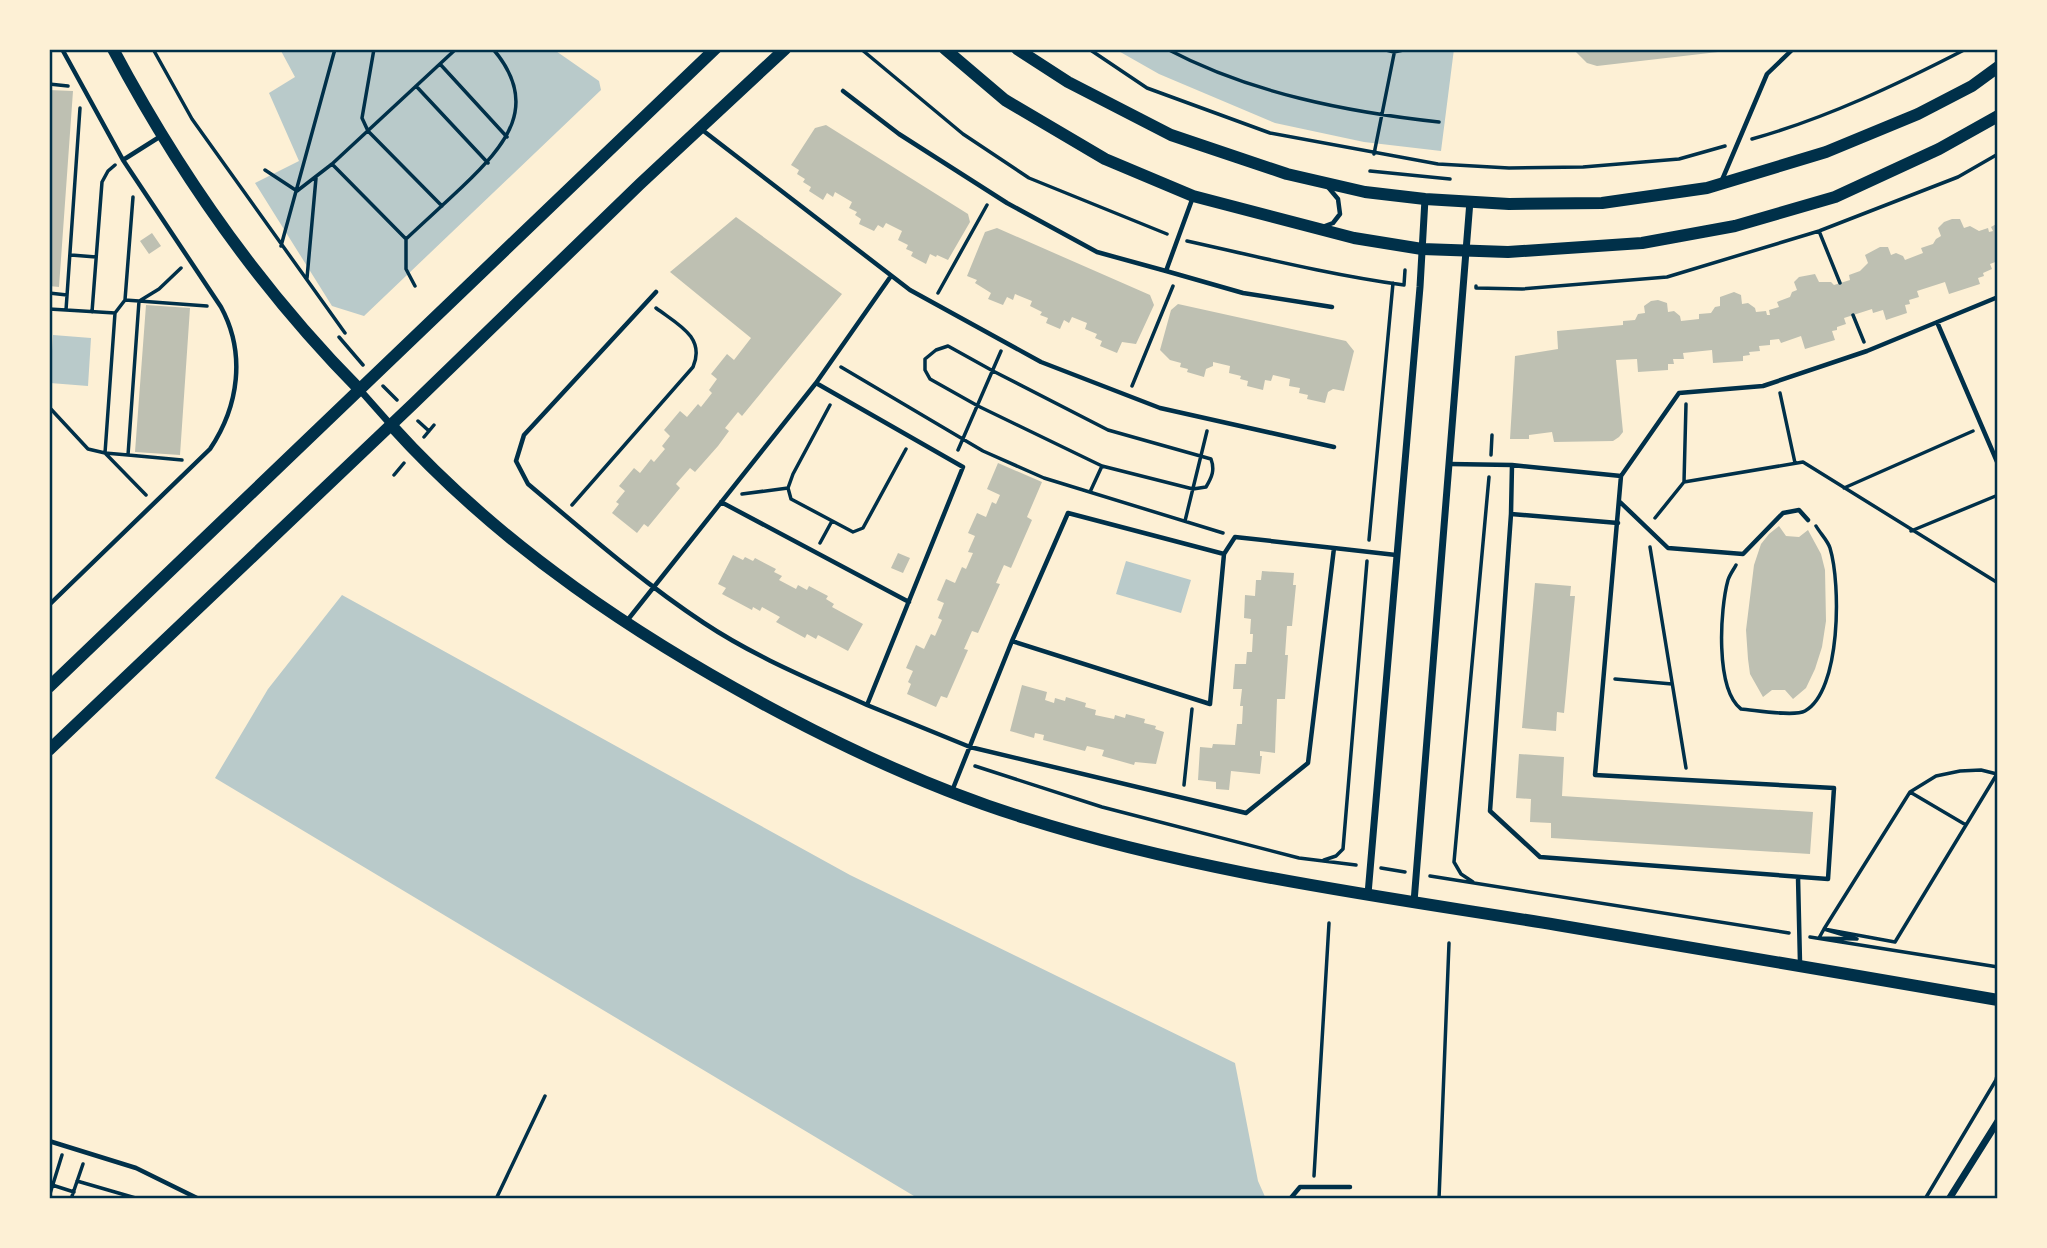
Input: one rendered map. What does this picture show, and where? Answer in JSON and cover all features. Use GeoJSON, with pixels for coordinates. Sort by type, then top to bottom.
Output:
{"type":"FeatureCollection","features":[{"type":"Feature","properties":{"kind":"street"},"geometry":{"type":"LineString","coordinates":[[113,49],[161,135],[223,230],[321,351],[414,450],[471,505],[526,550],[625,622],[711,677],[866,758],[1025,818],[1164,855],[1296,883],[1998,1000]]}},
{"type":"Feature","properties":{"kind":"street"},"geometry":{"type":"LineString","coordinates":[[49,687],[715,49]]}},
{"type":"Feature","properties":{"kind":"street"},"geometry":{"type":"LineString","coordinates":[[49,750],[785,49]]}},
{"type":"Feature","properties":{"kind":"street"},"geometry":{"type":"LineString","coordinates":[[945,49],[1005,100],[1105,159],[1193,196],[1354,238],[1422,249],[1508,252],[1642,243],[1735,226],[1835,197],[1939,149],[1998,116]]}},
{"type":"Feature","properties":{"kind":"street"},"geometry":{"type":"LineString","coordinates":[[1017,49],[1068,82],[1171,135],[1287,174],[1365,192],[1509,204],[1602,203],[1707,188],[1826,152],[1918,114],[1972,86],[1998,67]]}},
{"type":"Feature","properties":{"kind":"street"},"geometry":{"type":"LineString","coordinates":[[1368,894],[1425,199]]}},
{"type":"Feature","properties":{"kind":"street"},"geometry":{"type":"LineString","coordinates":[[1414,902],[1470,201]]}},
{"type":"Feature","properties":{"kind":"street"},"geometry":{"type":"LineString","coordinates":[[1950,1199],[1998,1121]]}},
{"type":"Feature","properties":{"kind":"lane"},"geometry":{"type":"LineString","coordinates":[[49,605],[199,462],[228,418],[236,387],[236,346],[221,307],[134,178],[62,49]]}},
{"type":"Feature","properties":{"kind":"lane"},"geometry":{"type":"LineString","coordinates":[[1720,184],[1767,74],[1793,49]]}},
{"type":"Feature","properties":{"kind":"lane"},"geometry":{"type":"LineString","coordinates":[[843,91],[899,134],[993,194],[1097,252],[1243,293],[1332,307]]}},
{"type":"Feature","properties":{"kind":"lane"},"geometry":{"type":"LineString","coordinates":[[700,128],[910,290],[1041,362],[1160,408],[1334,447]]}},
{"type":"Feature","properties":{"kind":"lane"},"geometry":{"type":"LineString","coordinates":[[123,160],[161,135]]}},
{"type":"Feature","properties":{"kind":"lane"},"geometry":{"type":"LineString","coordinates":[[1317,228],[1333,223],[1340,214],[1338,199],[1325,183]]}},
{"type":"Feature","properties":{"kind":"lane"},"geometry":{"type":"LineString","coordinates":[[1166,271],[1193,196]]}},
{"type":"Feature","properties":{"kind":"lane"},"geometry":{"type":"LineString","coordinates":[[625,622],[816,383],[891,276]]}},
{"type":"Feature","properties":{"kind":"lane"},"geometry":{"type":"LineString","coordinates":[[656,292],[524,435],[516,461],[528,484],[653,587],[706,625],[772,662],[970,747],[1246,813],[1308,763],[1334,548]]}},
{"type":"Feature","properties":{"kind":"lane"},"geometry":{"type":"LineString","coordinates":[[1512,465],[1511,514],[1490,811],[1540,858],[1828,879],[1834,788],[1595,775],[1621,476],[1679,393],[1763,386],[1867,351],[1998,297]]}},
{"type":"Feature","properties":{"kind":"lane"},"geometry":{"type":"LineString","coordinates":[[1937,322],[1998,464]]}},
{"type":"Feature","properties":{"kind":"lane"},"geometry":{"type":"LineString","coordinates":[[816,383],[963,467],[867,705]]}},
{"type":"Feature","properties":{"kind":"lane"},"geometry":{"type":"LineString","coordinates":[[1450,464],[1512,465],[1621,476]]}},
{"type":"Feature","properties":{"kind":"lane"},"geometry":{"type":"LineString","coordinates":[[723,499],[909,602]]}},
{"type":"Feature","properties":{"kind":"lane"},"geometry":{"type":"LineString","coordinates":[[1619,502],[1668,548],[1743,554],[1783,513],[1799,510],[1808,520]]}},
{"type":"Feature","properties":{"kind":"lane"},"geometry":{"type":"LineString","coordinates":[[952,792],[1012,642],[1068,513],[1224,554]]}},
{"type":"Feature","properties":{"kind":"lane"},"geometry":{"type":"LineString","coordinates":[[1511,514],[1618,523]]}},
{"type":"Feature","properties":{"kind":"lane"},"geometry":{"type":"LineString","coordinates":[[1012,642],[1210,704],[1224,554],[1235,537],[1397,555]]}},
{"type":"Feature","properties":{"kind":"lane"},"geometry":{"type":"LineString","coordinates":[[1798,877],[1800,965]]}},
{"type":"Feature","properties":{"kind":"lane"},"geometry":{"type":"LineString","coordinates":[[49,1141],[145,1172],[199,1199]]}},
{"type":"Feature","properties":{"kind":"lane"},"geometry":{"type":"LineString","coordinates":[[1290,1199],[1300,1186],[1350,1187]]}},
{"type":"Feature","properties":{"kind":"path"},"geometry":{"type":"LineString","coordinates":[[153,49],[192,119],[345,332]]}},
{"type":"Feature","properties":{"kind":"path"},"geometry":{"type":"LineString","coordinates":[[281,246],[335,49]]}},
{"type":"Feature","properties":{"kind":"path"},"geometry":{"type":"LineString","coordinates":[[374,49],[362,118],[368,131],[442,206]]}},
{"type":"Feature","properties":{"kind":"path"},"geometry":{"type":"LineString","coordinates":[[298,191],[368,131],[456,49]]}},
{"type":"Feature","properties":{"kind":"path"},"geometry":{"type":"LineString","coordinates":[[405,239],[488,163],[507,138],[517,112],[516,92],[504,62],[493,49]]}},
{"type":"Feature","properties":{"kind":"path"},"geometry":{"type":"LineString","coordinates":[[861,49],[963,134],[1029,178],[1178,239],[1345,276],[1404,285],[1405,270]]}},
{"type":"Feature","properties":{"kind":"path"},"geometry":{"type":"LineString","coordinates":[[1089,49],[1147,88],[1270,133],[1438,164],[1509,168],[1583,167],[1679,159],[1779,131],[1883,90],[1966,49]]}},
{"type":"Feature","properties":{"kind":"path"},"geometry":{"type":"LineString","coordinates":[[1167,49],[1229,76],[1302,99],[1382,116],[1439,122]]}},
{"type":"Feature","properties":{"kind":"path"},"geometry":{"type":"LineString","coordinates":[[1382,49],[1408,49]]}},
{"type":"Feature","properties":{"kind":"path"},"geometry":{"type":"LineString","coordinates":[[1374,154],[1394,50]]}},
{"type":"Feature","properties":{"kind":"path"},"geometry":{"type":"LineString","coordinates":[[440,64],[507,138]]}},
{"type":"Feature","properties":{"kind":"path"},"geometry":{"type":"LineString","coordinates":[[49,85],[82,87],[66,310]]}},
{"type":"Feature","properties":{"kind":"path"},"geometry":{"type":"LineString","coordinates":[[416,86],[488,163]]}},
{"type":"Feature","properties":{"kind":"path"},"geometry":{"type":"LineString","coordinates":[[1476,288],[1522,289],[1667,277],[1819,231],[1958,177],[1998,154]]}},
{"type":"Feature","properties":{"kind":"path"},"geometry":{"type":"LineString","coordinates":[[92,312],[102,182],[108,171],[123,160]]}},
{"type":"Feature","properties":{"kind":"path"},"geometry":{"type":"LineString","coordinates":[[332,163],[405,239],[406,269],[415,286]]}},
{"type":"Feature","properties":{"kind":"path"},"geometry":{"type":"LineString","coordinates":[[265,170],[298,191]]}},
{"type":"Feature","properties":{"kind":"path"},"geometry":{"type":"LineString","coordinates":[[1370,171],[1450,179]]}},
{"type":"Feature","properties":{"kind":"path"},"geometry":{"type":"LineString","coordinates":[[307,280],[316,176]]}},
{"type":"Feature","properties":{"kind":"path"},"geometry":{"type":"LineString","coordinates":[[134,178],[125,300],[115,313],[105,453],[155,504]]}},
{"type":"Feature","properties":{"kind":"path"},"geometry":{"type":"LineString","coordinates":[[932,302],[993,194]]}},
{"type":"Feature","properties":{"kind":"path"},"geometry":{"type":"LineString","coordinates":[[1819,231],[1840,283]]}},
{"type":"Feature","properties":{"kind":"path"},"geometry":{"type":"LineString","coordinates":[[70,255],[96,257]]}},
{"type":"Feature","properties":{"kind":"path"},"geometry":{"type":"LineString","coordinates":[[139,301],[159,289],[189,259]]}},
{"type":"Feature","properties":{"kind":"path"},"geometry":{"type":"LineString","coordinates":[[1128,395],[1178,275]]}},
{"type":"Feature","properties":{"kind":"path"},"geometry":{"type":"LineString","coordinates":[[1322,861],[1336,856],[1343,849],[1367,552],[1393,283]]}},
{"type":"Feature","properties":{"kind":"path"},"geometry":{"type":"LineString","coordinates":[[49,293],[67,295]]}},
{"type":"Feature","properties":{"kind":"path"},"geometry":{"type":"LineString","coordinates":[[125,300],[221,307]]}},
{"type":"Feature","properties":{"kind":"path"},"geometry":{"type":"LineString","coordinates":[[128,455],[139,301]]}},
{"type":"Feature","properties":{"kind":"path"},"geometry":{"type":"LineString","coordinates":[[564,514],[693,366],[698,355],[697,345],[687,332],[648,301]]}},
{"type":"Feature","properties":{"kind":"path"},"geometry":{"type":"LineString","coordinates":[[49,309],[115,313]]}},
{"type":"Feature","properties":{"kind":"path"},"geometry":{"type":"LineString","coordinates":[[1853,315],[1867,351]]}},
{"type":"Feature","properties":{"kind":"path"},"geometry":{"type":"LineString","coordinates":[[952,460],[964,440],[1005,342]]}},
{"type":"Feature","properties":{"kind":"path"},"geometry":{"type":"LineString","coordinates":[[948,346],[993,372],[1108,430],[1211,459],[1214,467],[1212,476],[1206,487],[1192,489],[1102,466],[978,406],[930,379],[925,370],[925,359],[936,350],[948,346]]}},
{"type":"Feature","properties":{"kind":"path"},"geometry":{"type":"LineString","coordinates":[[831,361],[983,451],[1044,478],[1235,537]]}},
{"type":"Feature","properties":{"kind":"path"},"geometry":{"type":"LineString","coordinates":[[1778,381],[1795,463]]}},
{"type":"Feature","properties":{"kind":"path"},"geometry":{"type":"LineString","coordinates":[[1687,392],[1684,482],[1647,528],[1688,780]]}},
{"type":"Feature","properties":{"kind":"path"},"geometry":{"type":"LineString","coordinates":[[836,394],[793,474],[788,488],[791,499],[853,532],[863,528],[912,438]]}},
{"type":"Feature","properties":{"kind":"path"},"geometry":{"type":"LineString","coordinates":[[49,407],[88,449],[199,462]]}},
{"type":"Feature","properties":{"kind":"path"},"geometry":{"type":"LineString","coordinates":[[1185,521],[1209,419]]}},
{"type":"Feature","properties":{"kind":"path"},"geometry":{"type":"LineString","coordinates":[[1844,488],[1982,427]]}},
{"type":"Feature","properties":{"kind":"path"},"geometry":{"type":"LineString","coordinates":[[1475,883],[1461,874],[1454,862],[1492,435]]}},
{"type":"Feature","properties":{"kind":"path"},"geometry":{"type":"LineString","coordinates":[[1684,482],[1803,462],[1910,531],[1998,583]]}},
{"type":"Feature","properties":{"kind":"path"},"geometry":{"type":"LineString","coordinates":[[1090,492],[1102,466]]}},
{"type":"Feature","properties":{"kind":"path"},"geometry":{"type":"LineString","coordinates":[[723,499],[788,488]]}},
{"type":"Feature","properties":{"kind":"path"},"geometry":{"type":"LineString","coordinates":[[1910,531],[1998,495]]}},
{"type":"Feature","properties":{"kind":"path"},"geometry":{"type":"LineString","coordinates":[[1743,554],[1728,578],[1722,629],[1724,678],[1736,705],[1741,709],[1801,714],[1814,705],[1829,676],[1836,622],[1836,590],[1830,546],[1808,520]]}},
{"type":"Feature","properties":{"kind":"path"},"geometry":{"type":"LineString","coordinates":[[815,552],[832,521]]}},
{"type":"Feature","properties":{"kind":"path"},"geometry":{"type":"LineString","coordinates":[[1603,678],[1672,684]]}},
{"type":"Feature","properties":{"kind":"path"},"geometry":{"type":"LineString","coordinates":[[1183,798],[1193,698]]}},
{"type":"Feature","properties":{"kind":"path"},"geometry":{"type":"LineString","coordinates":[[964,763],[1102,807],[1299,858],[1475,883],[1998,967]]}},
{"type":"Feature","properties":{"kind":"path"},"geometry":{"type":"LineString","coordinates":[[1819,938],[1910,793],[1936,776],[1970,771],[1998,774],[1891,949]]}},
{"type":"Feature","properties":{"kind":"path"},"geometry":{"type":"LineString","coordinates":[[1910,793],[1966,825]]}},
{"type":"Feature","properties":{"kind":"path"},"geometry":{"type":"LineString","coordinates":[[1314,1186],[1329,923]]}},
{"type":"Feature","properties":{"kind":"path"},"geometry":{"type":"LineString","coordinates":[[1819,938],[1857,939],[1824,929]]}},
{"type":"Feature","properties":{"kind":"path"},"geometry":{"type":"LineString","coordinates":[[1824,929],[1895,942]]}},
{"type":"Feature","properties":{"kind":"path"},"geometry":{"type":"LineString","coordinates":[[1439,1199],[1449,943]]}},
{"type":"Feature","properties":{"kind":"path"},"geometry":{"type":"LineString","coordinates":[[1925,1199],[1996,1080],[1998,1071]]}},
{"type":"Feature","properties":{"kind":"path"},"geometry":{"type":"LineString","coordinates":[[496,1199],[545,1096]]}},
{"type":"Feature","properties":{"kind":"path"},"geometry":{"type":"LineString","coordinates":[[49,1197],[65,1146]]}},
{"type":"Feature","properties":{"kind":"path"},"geometry":{"type":"LineString","coordinates":[[71,1199],[86,1153]]}},
{"type":"Feature","properties":{"kind":"path"},"geometry":{"type":"LineString","coordinates":[[77,1181],[139,1199]]}},
{"type":"Feature","properties":{"kind":"path"},"geometry":{"type":"LineString","coordinates":[[51,1184],[74,1192]]}},
{"type":"Feature","properties":{"kind":"shaded area"},"geometry":{"type":"Polygon","coordinates":[[[280,49],[553,49],[599,81],[601,90],[364,316],[332,306],[255,183],[299,161],[269,93],[295,77],[280,49]]]}},
{"type":"Feature","properties":{"kind":"shaded area"},"geometry":{"type":"Polygon","coordinates":[[[1115,49],[1454,49],[1441,151],[1364,142],[1275,123],[1159,74],[1115,49]]]}},
{"type":"Feature","properties":{"kind":"shaded area"},"geometry":{"type":"Polygon","coordinates":[[[53,335],[91,338],[88,386],[50,383],[53,335]]]}},
{"type":"Feature","properties":{"kind":"shaded area"},"geometry":{"type":"Polygon","coordinates":[[[1126,561],[1191,580],[1181,613],[1116,594],[1126,561]]]}},
{"type":"Feature","properties":{"kind":"shaded area"},"geometry":{"type":"Polygon","coordinates":[[[342,595],[850,875],[1235,1063],[1258,1181],[1266,1199],[919,1199],[215,778],[268,689],[342,595]]]}},
{"type":"Feature","properties":{"kind":"building"},"geometry":{"type":"Polygon","coordinates":[[[1573,49],[1724,49],[1718,52],[1597,66],[1587,63],[1573,49]]]}},
{"type":"Feature","properties":{"kind":"building"},"geometry":{"type":"Polygon","coordinates":[[[49,90],[73,91],[59,287],[49,286],[49,90]]]}},
{"type":"Feature","properties":{"kind":"building"},"geometry":{"type":"Polygon","coordinates":[[[826,125],[968,214],[970,222],[948,260],[930,254],[926,264],[911,256],[913,252],[906,249],[908,245],[898,240],[902,231],[886,223],[883,228],[878,225],[874,231],[859,224],[861,219],[855,215],[857,212],[849,208],[852,202],[835,192],[833,197],[827,193],[823,200],[809,191],[811,187],[797,174],[799,170],[791,165],[815,128],[826,125]]]}},
{"type":"Feature","properties":{"kind":"building"},"geometry":{"type":"Polygon","coordinates":[[[736,217],[842,294],[742,416],[738,412],[725,428],[729,431],[718,446],[695,472],[690,468],[676,484],[680,488],[648,527],[644,524],[637,533],[612,513],[619,504],[616,502],[625,491],[619,486],[634,468],[640,473],[651,459],[654,462],[665,449],[662,446],[670,436],[664,430],[680,411],[687,417],[698,404],[701,407],[712,393],[709,390],[717,379],[711,374],[727,354],[734,360],[751,338],[670,272],[736,217]]]}},
{"type":"Feature","properties":{"kind":"building"},"geometry":{"type":"Polygon","coordinates":[[[1952,219],[1960,219],[1964,228],[1970,226],[1979,231],[1988,228],[1989,232],[1993,231],[1991,227],[1998,223],[1998,261],[1990,264],[1992,269],[1978,278],[1980,284],[1949,294],[1945,282],[1917,291],[1919,297],[1909,300],[1910,304],[1905,305],[1907,313],[1886,320],[1883,310],[1873,313],[1872,309],[1844,318],[1846,324],[1832,331],[1835,340],[1805,349],[1801,336],[1781,343],[1779,339],[1770,340],[1770,345],[1759,346],[1760,351],[1749,352],[1750,355],[1743,356],[1743,361],[1713,363],[1712,350],[1683,353],[1684,359],[1673,359],[1674,364],[1668,364],[1668,370],[1638,372],[1637,359],[1616,360],[1623,432],[1619,437],[1613,441],[1554,442],[1552,432],[1529,435],[1529,439],[1510,439],[1515,356],[1558,349],[1557,331],[1623,325],[1623,321],[1635,320],[1638,314],[1645,313],[1644,306],[1651,301],[1658,300],[1667,303],[1668,312],[1674,311],[1681,321],[1699,319],[1699,314],[1711,313],[1715,307],[1720,306],[1720,297],[1734,292],[1741,295],[1742,304],[1748,303],[1756,312],[1766,311],[1767,315],[1770,315],[1769,310],[1779,307],[1777,302],[1790,297],[1792,292],[1797,290],[1794,282],[1799,277],[1815,274],[1819,282],[1831,282],[1834,285],[1850,280],[1849,275],[1860,271],[1868,263],[1865,255],[1880,247],[1888,247],[1891,255],[1896,253],[1905,260],[1923,253],[1921,248],[1933,244],[1941,236],[1938,228],[1952,219]]]}},
{"type":"Feature","properties":{"kind":"building"},"geometry":{"type":"Polygon","coordinates":[[[997,228],[1150,295],[1154,305],[1136,344],[1122,342],[1117,353],[1100,346],[1102,341],[1095,338],[1097,334],[1085,329],[1087,323],[1072,317],[1069,323],[1064,320],[1060,329],[1046,323],[1048,318],[1030,306],[1032,301],[1015,294],[1013,300],[1007,297],[1003,305],[988,299],[991,293],[975,283],[977,280],[967,276],[985,232],[997,228]]]}},
{"type":"Feature","properties":{"kind":"building"},"geometry":{"type":"Polygon","coordinates":[[[152,233],[161,246],[149,254],[140,241],[152,233]]]}},
{"type":"Feature","properties":{"kind":"building"},"geometry":{"type":"Polygon","coordinates":[[[1178,304],[1346,341],[1354,351],[1344,391],[1333,389],[1328,392],[1325,403],[1307,399],[1308,395],[1299,393],[1300,388],[1289,386],[1290,379],[1273,375],[1271,381],[1265,380],[1263,390],[1247,386],[1248,381],[1229,373],[1230,366],[1213,362],[1213,366],[1206,369],[1204,377],[1187,372],[1188,369],[1180,367],[1181,363],[1170,360],[1160,350],[1171,310],[1178,304]]]}},
{"type":"Feature","properties":{"kind":"building"},"geometry":{"type":"Polygon","coordinates":[[[146,305],[190,308],[180,455],[135,452],[146,305]]]}},
{"type":"Feature","properties":{"kind":"building"},"geometry":{"type":"Polygon","coordinates":[[[998,463],[1042,482],[1027,517],[1032,520],[1011,568],[1004,565],[996,583],[1000,584],[978,633],[972,631],[964,649],[968,650],[947,698],[941,696],[936,707],[907,694],[913,671],[906,668],[916,645],[924,649],[931,634],[935,636],[942,620],[938,618],[944,603],[937,600],[946,579],[955,583],[962,567],[966,569],[973,553],[968,552],[975,536],[968,533],[977,513],[986,517],[992,502],[996,504],[1000,495],[987,489],[998,463]]]}},
{"type":"Feature","properties":{"kind":"building"},"geometry":{"type":"Polygon","coordinates":[[[1779,526],[1786,536],[1799,537],[1808,530],[1821,554],[1825,570],[1826,621],[1822,647],[1806,688],[1793,699],[1785,690],[1772,690],[1763,697],[1750,674],[1748,659],[1746,630],[1754,565],[1761,544],[1779,526]]]}},
{"type":"Feature","properties":{"kind":"building"},"geometry":{"type":"Polygon","coordinates":[[[898,553],[910,558],[903,573],[891,568],[898,553]]]}},
{"type":"Feature","properties":{"kind":"building"},"geometry":{"type":"Polygon","coordinates":[[[733,555],[743,560],[745,557],[753,561],[755,558],[776,569],[774,572],[782,576],[779,580],[796,589],[798,585],[807,590],[809,586],[828,596],[826,599],[834,604],[832,607],[863,624],[848,651],[818,635],[816,639],[807,634],[805,638],[776,622],[780,617],[762,607],[760,611],[753,607],[752,610],[722,594],[726,588],[718,584],[733,555]]]}},
{"type":"Feature","properties":{"kind":"building"},"geometry":{"type":"Polygon","coordinates":[[[1262,571],[1294,573],[1293,585],[1296,585],[1292,626],[1287,626],[1285,699],[1277,699],[1275,753],[1260,751],[1260,774],[1231,771],[1229,790],[1216,789],[1216,782],[1198,780],[1200,747],[1212,748],[1213,744],[1235,745],[1237,724],[1242,724],[1243,706],[1240,706],[1242,689],[1233,689],[1235,664],[1246,664],[1247,652],[1252,652],[1251,619],[1244,618],[1245,595],[1255,596],[1256,580],[1261,580],[1262,571]]]}},
{"type":"Feature","properties":{"kind":"building"},"geometry":{"type":"Polygon","coordinates":[[[1535,583],[1571,586],[1570,596],[1575,596],[1564,713],[1557,712],[1556,731],[1522,728],[1535,583]]]}},
{"type":"Feature","properties":{"kind":"building"},"geometry":{"type":"Polygon","coordinates":[[[1022,685],[1047,692],[1045,700],[1054,703],[1055,698],[1065,701],[1066,697],[1086,703],[1085,707],[1096,710],[1095,715],[1114,719],[1115,715],[1125,718],[1126,714],[1145,719],[1144,723],[1156,726],[1155,729],[1164,732],[1156,764],[1135,762],[1134,765],[1102,756],[1104,750],[1087,746],[1085,751],[1043,740],[1044,735],[1035,733],[1034,738],[1010,731],[1022,685]]]}},
{"type":"Feature","properties":{"kind":"building"},"geometry":{"type":"Polygon","coordinates":[[[1519,754],[1564,757],[1562,796],[1813,812],[1810,854],[1551,838],[1551,823],[1530,822],[1531,799],[1516,798],[1519,754]]]}}]}
